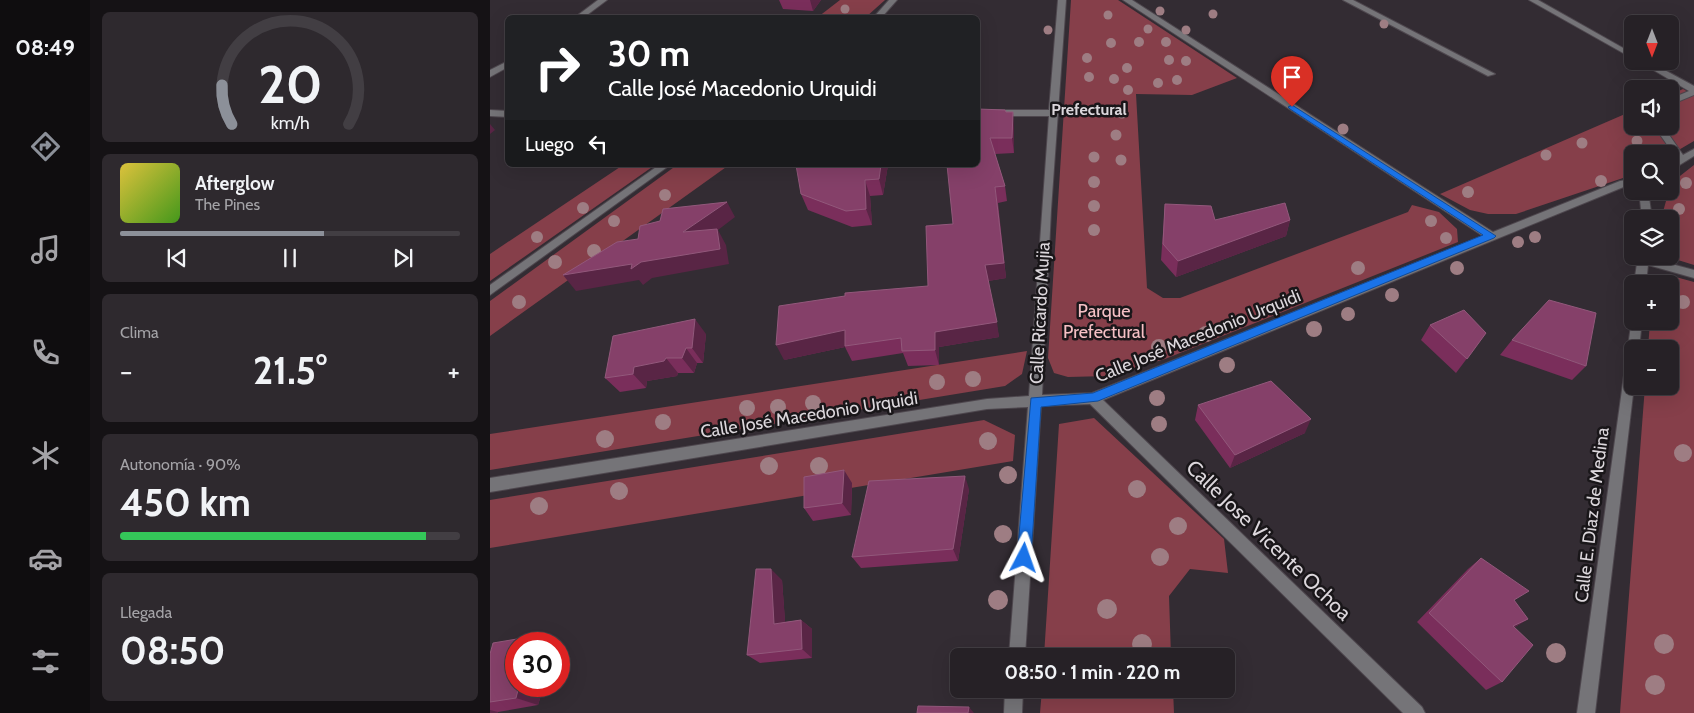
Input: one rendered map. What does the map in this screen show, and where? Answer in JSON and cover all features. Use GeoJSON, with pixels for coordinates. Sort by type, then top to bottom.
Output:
{"type":"FeatureCollection","features":[{"type":"Feature","properties":{"kind":"street"},"geometry":{"type":"LineString","coordinates":[[580,15],[603,0]]}},
{"type":"Feature","properties":{"kind":"street"},"geometry":{"type":"LineString","coordinates":[[879,15],[893,0]]}},
{"type":"Feature","properties":{"kind":"street","name":"Calle Ricardo Mujia"},"geometry":{"type":"LineString","coordinates":[[1018,648],[1035,402],[1045,217],[1062,0]]}},
{"type":"Feature","properties":{"kind":"street"},"geometry":{"type":"LineString","coordinates":[[1127,0],[1491,236]]}},
{"type":"Feature","properties":{"kind":"street"},"geometry":{"type":"LineString","coordinates":[[1347,0],[1491,74]]}},
{"type":"Feature","properties":{"kind":"street"},"geometry":{"type":"LineString","coordinates":[[1533,0],[1624,51]]}},
{"type":"Feature","properties":{"kind":"street"},"geometry":{"type":"LineString","coordinates":[[490,74],[505,65]]}},
{"type":"Feature","properties":{"kind":"street"},"geometry":{"type":"LineString","coordinates":[[1658,70],[1694,91]]}},
{"type":"Feature","properties":{"kind":"street"},"geometry":{"type":"LineString","coordinates":[[1679,98],[1694,91]]}},
{"type":"Feature","properties":{"kind":"street"},"geometry":{"type":"LineString","coordinates":[[980,113],[1054,113]]}},
{"type":"Feature","properties":{"kind":"street"},"geometry":{"type":"LineString","coordinates":[[490,114],[505,114]]}},
{"type":"Feature","properties":{"kind":"street"},"geometry":{"type":"LineString","coordinates":[[1664,135],[1682,160]]}},
{"type":"Feature","properties":{"kind":"street"},"geometry":{"type":"LineString","coordinates":[[1679,162],[1694,152]]}},
{"type":"Feature","properties":{"kind":"street"},"geometry":{"type":"LineString","coordinates":[[490,291],[661,167]]}},
{"type":"Feature","properties":{"kind":"street","name":"Calle José Macedonio Urquidi"},"geometry":{"type":"LineString","coordinates":[[490,485],[987,404],[1094,398],[1491,236],[1624,189]]}},
{"type":"Feature","properties":{"kind":"street"},"geometry":{"type":"LineString","coordinates":[[1665,265],[1694,274]]}},
{"type":"Feature","properties":{"kind":"street","name":"Calle E. Diaz de Medina"},"geometry":{"type":"LineString","coordinates":[[1586,713],[1635,330]]}},
{"type":"Feature","properties":{"kind":"street","name":"Calle Jose Vicente Ochoa"},"geometry":{"type":"LineString","coordinates":[[1094,398],[1416,713]]}},
{"type":"Feature","properties":{"kind":"street"},"geometry":{"type":"LineString","coordinates":[[1013,713],[1014,698]]}},
{"type":"Feature","properties":{"kind":"green space"},"geometry":{"type":"Polygon","coordinates":[[[840,0],[885,0],[868,15],[821,15],[840,0]]]}},
{"type":"Feature","properties":{"kind":"green space","name":"Parque Prefectural"},"geometry":{"type":"Polygon","coordinates":[[[1071,0],[1118,0],[1237,78],[1192,95],[1136,94],[1147,288],[1163,298],[1180,298],[1408,212],[1412,205],[1439,212],[1457,229],[1458,242],[1165,359],[1107,376],[1068,377],[1054,373],[1048,358],[1071,0]]]}},
{"type":"Feature","properties":{"kind":"green space"},"geometry":{"type":"Polygon","coordinates":[[[1683,89],[1694,95],[1694,141],[1679,150],[1679,145],[1624,145],[1624,178],[1516,214],[1488,214],[1470,210],[1440,194],[1624,114],[1624,135],[1679,135],[1679,91],[1683,89]]]}},
{"type":"Feature","properties":{"kind":"green space"},"geometry":{"type":"Polygon","coordinates":[[[1694,165],[1694,265],[1679,260],[1679,210],[1664,210],[1666,200],[1679,200],[1679,177],[1694,165]]]}},
{"type":"Feature","properties":{"kind":"green space"},"geometry":{"type":"Polygon","coordinates":[[[620,167],[652,167],[490,281],[490,254],[620,167]]]}},
{"type":"Feature","properties":{"kind":"green space"},"geometry":{"type":"Polygon","coordinates":[[[674,167],[726,167],[490,336],[490,301],[674,167]]]}},
{"type":"Feature","properties":{"kind":"green space"},"geometry":{"type":"Polygon","coordinates":[[[1679,278],[1694,282],[1694,713],[1620,713],[1644,395],[1679,395],[1679,340],[1649,340],[1649,330],[1679,330],[1679,278]]]}},
{"type":"Feature","properties":{"kind":"green space"},"geometry":{"type":"Polygon","coordinates":[[[1027,351],[1022,374],[1005,386],[490,470],[490,434],[1027,351]]]}},
{"type":"Feature","properties":{"kind":"green space"},"geometry":{"type":"Polygon","coordinates":[[[1094,418],[1224,539],[1228,573],[1190,569],[1169,596],[1171,648],[1045,648],[1059,424],[1094,418]]]}},
{"type":"Feature","properties":{"kind":"green space"},"geometry":{"type":"Polygon","coordinates":[[[984,420],[1015,435],[1013,461],[490,548],[490,500],[984,420]]]}},
{"type":"Feature","properties":{"kind":"green space"},"geometry":{"type":"Polygon","coordinates":[[[1041,698],[1173,698],[1174,713],[1040,713],[1041,698]]]}},
{"type":"Feature","properties":{"kind":"building"},"geometry":{"type":"Polygon","coordinates":[[[980,109],[1013,112],[1012,138],[990,138],[1005,186],[995,187],[1004,263],[985,265],[997,322],[935,332],[935,350],[902,351],[901,338],[845,346],[845,330],[776,345],[779,306],[845,296],[845,293],[928,286],[926,226],[953,224],[947,167],[980,167],[980,109]]]}},
{"type":"Feature","properties":{"kind":"building"},"geometry":{"type":"Polygon","coordinates":[[[796,167],[881,167],[879,179],[865,180],[866,209],[846,211],[801,194],[796,167]]]}},
{"type":"Feature","properties":{"kind":"building"},"geometry":{"type":"Polygon","coordinates":[[[727,202],[683,232],[717,229],[720,249],[641,262],[631,269],[632,264],[563,275],[617,242],[638,239],[640,226],[660,221],[663,209],[727,202]]]}},
{"type":"Feature","properties":{"kind":"building"},"geometry":{"type":"Polygon","coordinates":[[[1285,203],[1290,220],[1178,261],[1163,244],[1165,204],[1211,206],[1215,220],[1285,203]]]}},
{"type":"Feature","properties":{"kind":"building"},"geometry":{"type":"Polygon","coordinates":[[[1549,300],[1596,313],[1586,366],[1512,340],[1549,300]]]}},
{"type":"Feature","properties":{"kind":"building"},"geometry":{"type":"Polygon","coordinates":[[[1464,310],[1486,333],[1467,359],[1430,325],[1464,310]]]}},
{"type":"Feature","properties":{"kind":"building"},"geometry":{"type":"Polygon","coordinates":[[[695,319],[692,348],[686,348],[682,358],[666,358],[664,361],[634,367],[633,374],[605,378],[613,336],[695,319]]]}},
{"type":"Feature","properties":{"kind":"building"},"geometry":{"type":"Polygon","coordinates":[[[1271,381],[1311,419],[1235,455],[1198,405],[1271,381]]]}},
{"type":"Feature","properties":{"kind":"building"},"geometry":{"type":"Polygon","coordinates":[[[844,470],[842,503],[804,508],[804,477],[844,470]]]}},
{"type":"Feature","properties":{"kind":"building"},"geometry":{"type":"Polygon","coordinates":[[[965,476],[953,549],[852,557],[869,481],[965,476]]]}},
{"type":"Feature","properties":{"kind":"building"},"geometry":{"type":"Polygon","coordinates":[[[1481,558],[1529,591],[1514,600],[1528,619],[1513,626],[1533,645],[1502,682],[1429,613],[1481,558]]]}},
{"type":"Feature","properties":{"kind":"building"},"geometry":{"type":"Polygon","coordinates":[[[756,569],[771,569],[774,624],[801,620],[802,649],[747,655],[756,569]]]}},
{"type":"Feature","properties":{"kind":"building"},"geometry":{"type":"Polygon","coordinates":[[[505,641],[505,697],[516,698],[490,702],[490,654],[493,643],[505,641]]]}},
{"type":"Feature","properties":{"kind":"building"},"geometry":{"type":"Polygon","coordinates":[[[918,706],[969,707],[968,713],[917,713],[918,706]]]}},
{"type":"Feature","properties":{"kind":"district","name":"Prefectural"},"geometry":{"type":"Point","coordinates":[1089,109]}},
{"type":"Feature","properties":{"kind":"route"},"geometry":{"type":"LineString","coordinates":[[1024,558],[1035,402],[1094,398],[1491,236],[1292,107]]}}]}
